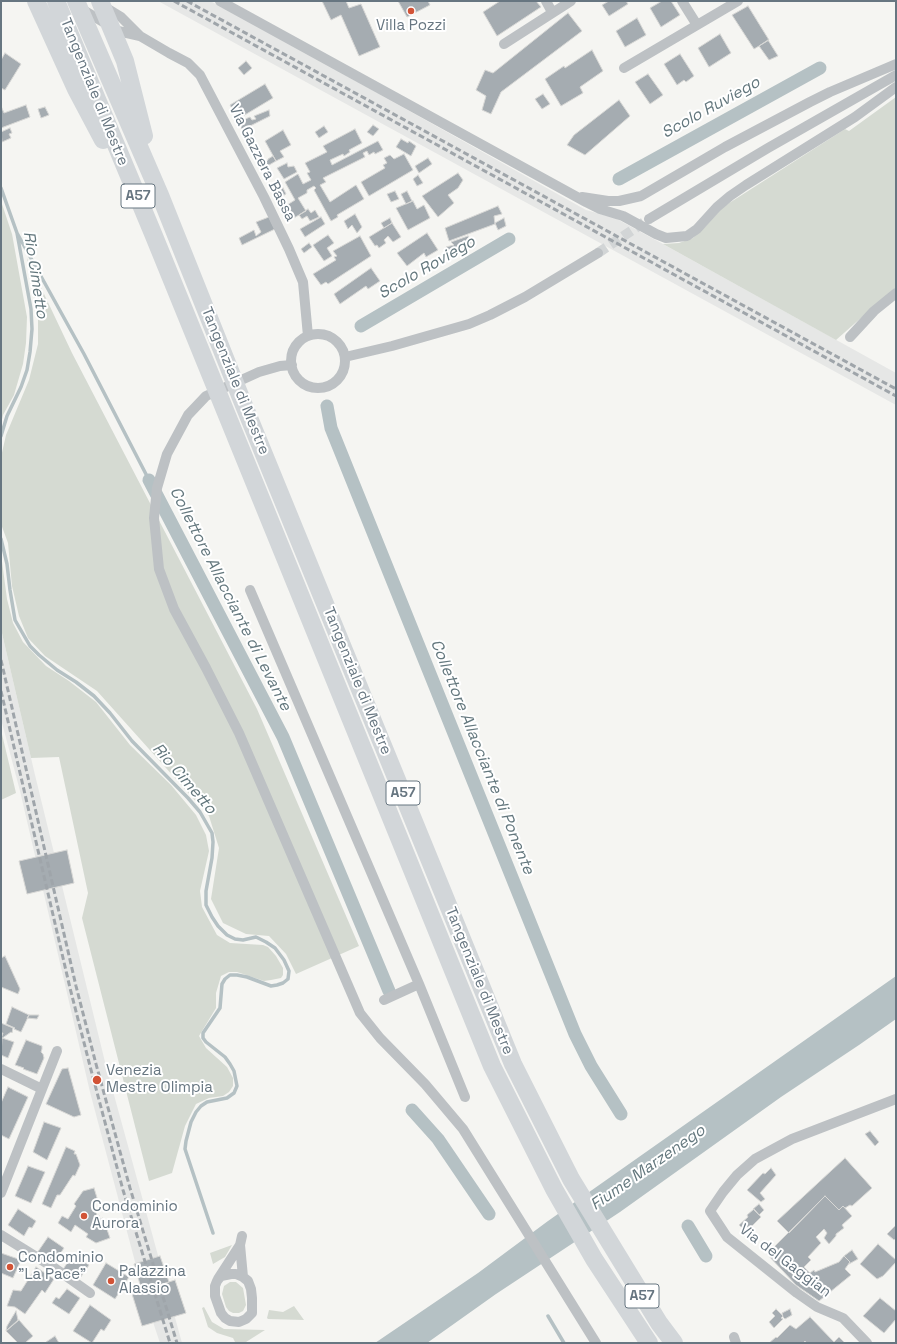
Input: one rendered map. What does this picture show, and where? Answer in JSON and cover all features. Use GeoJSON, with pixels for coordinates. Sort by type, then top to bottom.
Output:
{"type":"FeatureCollection","features":[{"type":"Feature","properties":{"kind":"highway","name":"Tangenziale di Mestre"},"geometry":{"type":"LineString","coordinates":[[56,1],[154,236],[492,1066],[554,1189],[594,1259],[649,1343]]}},
{"type":"Feature","properties":{"kind":"highway","name":"Tangenziale di Mestre"},"geometry":{"type":"LineString","coordinates":[[76,1],[94,39],[160,195],[243,403],[514,1064],[571,1179],[659,1323],[674,1343]]}},
{"type":"Feature","properties":{"kind":"highway","name":"A57"},"geometry":{"type":"LineString","coordinates":[[100,1],[125,61],[160,195]]}},
{"type":"Feature","properties":{"kind":"highway","name":"A57"},"geometry":{"type":"LineString","coordinates":[[38,6],[76,89],[154,236]]}},
{"type":"Feature","properties":{"kind":"street","name":"Via Gazzera Bassa"},"geometry":{"type":"LineString","coordinates":[[68,1],[118,31],[140,36],[188,63],[200,74],[264,197],[303,282],[308,336]]}},
{"type":"Feature","properties":{"kind":"street","name":"Via Gazzera Bassa"},"geometry":{"type":"LineString","coordinates":[[96,1],[121,16],[140,36]]}},
{"type":"Feature","properties":{"kind":"street"},"geometry":{"type":"LineString","coordinates":[[220,1],[596,207],[623,216],[666,238],[687,236],[696,229],[717,207],[746,184],[855,117],[896,87]]}},
{"type":"Feature","properties":{"kind":"street"},"geometry":{"type":"LineString","coordinates":[[546,1],[552,12]]}},
{"type":"Feature","properties":{"kind":"street"},"geometry":{"type":"LineString","coordinates":[[504,44],[571,1]]}},
{"type":"Feature","properties":{"kind":"street"},"geometry":{"type":"LineString","coordinates":[[682,1],[697,25]]}},
{"type":"Feature","properties":{"kind":"street"},"geometry":{"type":"LineString","coordinates":[[624,68],[738,1]]}},
{"type":"Feature","properties":{"kind":"street"},"geometry":{"type":"LineString","coordinates":[[576,196],[608,201],[619,201],[641,196],[725,147],[810,102],[896,64]]}},
{"type":"Feature","properties":{"kind":"street"},"geometry":{"type":"LineString","coordinates":[[649,219],[768,148],[896,75]]}},
{"type":"Feature","properties":{"kind":"street"},"geometry":{"type":"LineString","coordinates":[[345,357],[392,346],[469,324],[525,298],[598,253]]}},
{"type":"Feature","properties":{"kind":"street"},"geometry":{"type":"LineString","coordinates":[[850,337],[874,311],[896,293]]}},
{"type":"Feature","properties":{"kind":"street"},"geometry":{"type":"LineString","coordinates":[[319,334],[330,336],[334,339],[342,347],[345,357],[344,370],[341,376],[325,387],[312,387],[302,382],[292,365],[295,347],[308,336],[319,334]]}},
{"type":"Feature","properties":{"kind":"street"},"geometry":{"type":"LineString","coordinates":[[292,365],[280,366],[259,372],[206,396],[188,416],[167,454],[160,476],[155,500],[155,530],[159,569],[174,609],[239,733],[360,1013],[380,1038],[425,1084],[463,1129],[596,1343]]}},
{"type":"Feature","properties":{"kind":"street"},"geometry":{"type":"LineString","coordinates":[[250,590],[465,1097]]}},
{"type":"Feature","properties":{"kind":"street"},"geometry":{"type":"LineString","coordinates":[[384,1000],[418,984]]}},
{"type":"Feature","properties":{"kind":"street"},"geometry":{"type":"LineString","coordinates":[[1,1193],[57,1051]]}},
{"type":"Feature","properties":{"kind":"street"},"geometry":{"type":"LineString","coordinates":[[1,1069],[42,1089]]}},
{"type":"Feature","properties":{"kind":"street","name":"Via del Gaggian"},"geometry":{"type":"LineString","coordinates":[[867,1343],[843,1318],[817,1307],[728,1237],[710,1211],[737,1175],[755,1159],[792,1139],[896,1099]]}},
{"type":"Feature","properties":{"kind":"street"},"geometry":{"type":"LineString","coordinates":[[1,1235],[56,1269],[90,1293]]}},
{"type":"Feature","properties":{"kind":"street"},"geometry":{"type":"LineString","coordinates":[[217,1281],[222,1276],[236,1274],[248,1281],[251,1289],[252,1309],[249,1317],[239,1322],[230,1321],[221,1313],[215,1296],[214,1286],[241,1240],[243,1277]]}},
{"type":"Feature","properties":{"kind":"shaded area"},"geometry":{"type":"Polygon","coordinates":[[[158,1],[210,1],[256,25],[586,210],[615,218],[663,244],[896,373],[896,405],[158,1]]]}},
{"type":"Feature","properties":{"kind":"shaded area"},"geometry":{"type":"Polygon","coordinates":[[[896,97],[896,287],[836,340],[663,244],[679,243],[693,238],[723,207],[845,129],[849,131],[896,97]]]}},
{"type":"Feature","properties":{"kind":"shaded area"},"geometry":{"type":"Polygon","coordinates":[[[1,201],[12,234],[27,317],[26,343],[23,364],[14,395],[3,415],[1,424],[1,201]]]}},
{"type":"Feature","properties":{"kind":"shaded area"},"geometry":{"type":"Polygon","coordinates":[[[27,258],[72,353],[257,709],[359,946],[296,974],[286,954],[269,936],[246,934],[223,923],[211,899],[219,848],[209,816],[97,691],[45,656],[28,638],[19,616],[12,586],[8,543],[1,524],[1,457],[6,435],[29,380],[38,344],[38,316],[27,258]]]}},
{"type":"Feature","properties":{"kind":"shaded area"},"geometry":{"type":"Polygon","coordinates":[[[1,554],[7,599],[13,623],[23,642],[46,666],[69,681],[96,702],[130,745],[171,785],[196,815],[206,835],[209,851],[200,891],[202,907],[217,935],[230,943],[263,945],[268,947],[276,956],[283,968],[283,975],[281,978],[264,981],[237,972],[229,972],[221,976],[216,993],[216,1008],[199,1036],[206,1048],[227,1067],[233,1078],[233,1086],[229,1092],[223,1096],[209,1098],[196,1104],[185,1126],[172,1173],[149,1181],[82,918],[88,893],[59,757],[31,758],[1,629],[1,554]]]}},
{"type":"Feature","properties":{"kind":"shaded area"},"geometry":{"type":"Polygon","coordinates":[[[1,629],[105,1062],[182,1343],[160,1343],[143,1292],[90,1092],[20,791],[1,719],[1,629]]]}},
{"type":"Feature","properties":{"kind":"shaded area"},"geometry":{"type":"Polygon","coordinates":[[[1,730],[16,793],[1,800],[1,730]]]}},
{"type":"Feature","properties":{"kind":"shaded area"},"geometry":{"type":"Polygon","coordinates":[[[232,1245],[225,1257],[213,1264],[210,1253],[232,1245]]]}},
{"type":"Feature","properties":{"kind":"shaded area"},"geometry":{"type":"Polygon","coordinates":[[[230,1282],[236,1282],[243,1288],[246,1305],[243,1311],[239,1313],[229,1311],[226,1307],[222,1294],[224,1286],[230,1282]]]}},
{"type":"Feature","properties":{"kind":"shaded area"},"geometry":{"type":"Polygon","coordinates":[[[294,1306],[304,1320],[267,1318],[269,1310],[283,1312],[294,1306]]]}},
{"type":"Feature","properties":{"kind":"shaded area"},"geometry":{"type":"Polygon","coordinates":[[[204,1307],[212,1322],[224,1329],[265,1330],[246,1342],[235,1342],[233,1338],[217,1333],[208,1327],[202,1308],[204,1307]]]}},
{"type":"Feature","properties":{"kind":"water","name":"Fiume Marzenego"},"geometry":{"type":"Polygon","coordinates":[[[896,976],[896,1019],[781,1097],[620,1212],[496,1294],[427,1343],[375,1343],[478,1273],[548,1221],[896,976]]]}},
{"type":"Feature","properties":{"kind":"building"},"geometry":{"type":"Polygon","coordinates":[[[322,1],[346,1],[349,8],[361,4],[380,47],[359,56],[341,15],[331,20],[322,1]]]}},
{"type":"Feature","properties":{"kind":"building","name":"Villa Pozzi"},"geometry":{"type":"Polygon","coordinates":[[[398,1],[428,1],[430,5],[407,17],[398,1]]]}},
{"type":"Feature","properties":{"kind":"building"},"geometry":{"type":"Polygon","coordinates":[[[500,1],[536,1],[541,7],[497,36],[483,12],[500,1]]]}},
{"type":"Feature","properties":{"kind":"building"},"geometry":{"type":"Polygon","coordinates":[[[609,1],[626,1],[628,4],[609,16],[602,5],[609,1]]]}},
{"type":"Feature","properties":{"kind":"building"},"geometry":{"type":"Polygon","coordinates":[[[662,1],[671,1],[680,15],[661,27],[650,8],[662,1]]]}},
{"type":"Feature","properties":{"kind":"building"},"geometry":{"type":"Polygon","coordinates":[[[748,6],[769,40],[754,49],[732,15],[748,6]]]}},
{"type":"Feature","properties":{"kind":"building"},"geometry":{"type":"Polygon","coordinates":[[[568,13],[582,31],[501,92],[491,114],[482,110],[486,96],[476,90],[485,70],[493,73],[568,13]]]}},
{"type":"Feature","properties":{"kind":"building"},"geometry":{"type":"Polygon","coordinates":[[[637,18],[646,35],[625,47],[616,31],[637,18]]]}},
{"type":"Feature","properties":{"kind":"building"},"geometry":{"type":"Polygon","coordinates":[[[720,34],[731,53],[709,67],[698,48],[720,34]]]}},
{"type":"Feature","properties":{"kind":"building"},"geometry":{"type":"Polygon","coordinates":[[[768,40],[778,56],[769,60],[759,46],[768,40]]]}},
{"type":"Feature","properties":{"kind":"building"},"geometry":{"type":"Polygon","coordinates":[[[592,50],[603,71],[580,87],[583,93],[561,106],[545,79],[592,50]]]}},
{"type":"Feature","properties":{"kind":"building"},"geometry":{"type":"Polygon","coordinates":[[[5,53],[21,64],[5,90],[1,88],[1,60],[5,53]]]}},
{"type":"Feature","properties":{"kind":"building"},"geometry":{"type":"Polygon","coordinates":[[[680,54],[694,76],[686,82],[684,80],[677,85],[664,64],[680,54]]]}},
{"type":"Feature","properties":{"kind":"building"},"geometry":{"type":"Polygon","coordinates":[[[246,61],[252,68],[244,75],[238,68],[246,61]]]}},
{"type":"Feature","properties":{"kind":"building"},"geometry":{"type":"Polygon","coordinates":[[[648,74],[663,95],[650,104],[635,82],[648,74]]]}},
{"type":"Feature","properties":{"kind":"building"},"geometry":{"type":"Polygon","coordinates":[[[265,84],[273,98],[238,119],[230,105],[265,84]]]}},
{"type":"Feature","properties":{"kind":"building"},"geometry":{"type":"Polygon","coordinates":[[[543,94],[550,104],[542,109],[535,99],[543,94]]]}},
{"type":"Feature","properties":{"kind":"building"},"geometry":{"type":"Polygon","coordinates":[[[619,100],[630,116],[585,155],[567,145],[574,135],[619,100]]]}},
{"type":"Feature","properties":{"kind":"building"},"geometry":{"type":"Polygon","coordinates":[[[26,105],[30,117],[1,128],[1,106],[4,113],[26,105]]]}},
{"type":"Feature","properties":{"kind":"building"},"geometry":{"type":"Polygon","coordinates":[[[45,107],[49,115],[41,118],[38,109],[45,107]]]}},
{"type":"Feature","properties":{"kind":"building"},"geometry":{"type":"Polygon","coordinates":[[[269,110],[270,116],[242,130],[240,125],[245,124],[243,120],[250,117],[252,120],[256,119],[254,116],[269,110]]]}},
{"type":"Feature","properties":{"kind":"building"},"geometry":{"type":"Polygon","coordinates":[[[373,125],[379,129],[373,136],[367,132],[373,125]]]}},
{"type":"Feature","properties":{"kind":"building"},"geometry":{"type":"Polygon","coordinates":[[[324,126],[328,132],[319,138],[315,132],[324,126]]]}},
{"type":"Feature","properties":{"kind":"building"},"geometry":{"type":"Polygon","coordinates":[[[10,128],[12,133],[9,134],[11,138],[2,142],[1,132],[10,128]]]}},
{"type":"Feature","properties":{"kind":"building"},"geometry":{"type":"Polygon","coordinates":[[[355,129],[362,143],[349,150],[350,152],[344,156],[343,154],[330,160],[332,165],[378,141],[383,150],[369,155],[367,151],[363,153],[365,157],[323,178],[326,182],[320,185],[330,202],[356,185],[364,199],[337,215],[338,217],[331,221],[314,190],[316,188],[314,186],[307,190],[307,193],[298,198],[306,211],[292,219],[284,207],[295,200],[285,182],[298,174],[303,184],[311,180],[307,173],[310,172],[305,163],[327,152],[323,146],[355,129]]]}},
{"type":"Feature","properties":{"kind":"building"},"geometry":{"type":"Polygon","coordinates":[[[283,130],[291,145],[280,151],[284,157],[276,161],[265,141],[283,130]]]}},
{"type":"Feature","properties":{"kind":"building"},"geometry":{"type":"Polygon","coordinates":[[[401,139],[408,143],[409,141],[416,146],[411,156],[396,147],[401,139]]]}},
{"type":"Feature","properties":{"kind":"building"},"geometry":{"type":"Polygon","coordinates":[[[404,154],[413,170],[369,196],[361,182],[385,168],[383,165],[387,163],[384,158],[390,155],[394,159],[404,154]]]}},
{"type":"Feature","properties":{"kind":"building"},"geometry":{"type":"Polygon","coordinates":[[[273,156],[276,161],[264,168],[262,164],[273,156]]]}},
{"type":"Feature","properties":{"kind":"building"},"geometry":{"type":"Polygon","coordinates":[[[428,158],[432,164],[419,173],[415,166],[428,158]]]}},
{"type":"Feature","properties":{"kind":"building"},"geometry":{"type":"Polygon","coordinates":[[[287,163],[288,167],[294,166],[297,172],[284,179],[277,168],[287,163]]]}},
{"type":"Feature","properties":{"kind":"building"},"geometry":{"type":"Polygon","coordinates":[[[458,173],[463,180],[458,188],[448,195],[454,203],[438,217],[422,196],[458,173]]]}},
{"type":"Feature","properties":{"kind":"building"},"geometry":{"type":"Polygon","coordinates":[[[418,175],[423,183],[417,186],[413,179],[418,175]]]}},
{"type":"Feature","properties":{"kind":"building"},"geometry":{"type":"Polygon","coordinates":[[[283,188],[286,194],[277,199],[274,193],[283,188]]]}},
{"type":"Feature","properties":{"kind":"building"},"geometry":{"type":"Polygon","coordinates":[[[395,191],[399,199],[391,202],[387,194],[395,191]]]}},
{"type":"Feature","properties":{"kind":"building"},"geometry":{"type":"Polygon","coordinates":[[[407,191],[412,201],[406,204],[401,194],[407,191]]]}},
{"type":"Feature","properties":{"kind":"building"},"geometry":{"type":"Polygon","coordinates":[[[413,201],[417,209],[424,205],[430,218],[408,230],[396,208],[413,201]]]}},
{"type":"Feature","properties":{"kind":"building"},"geometry":{"type":"Polygon","coordinates":[[[498,206],[502,214],[494,216],[495,224],[449,241],[445,228],[498,206]]]}},
{"type":"Feature","properties":{"kind":"building"},"geometry":{"type":"Polygon","coordinates":[[[308,209],[311,213],[315,210],[319,217],[310,221],[307,216],[302,219],[299,215],[308,209]]]}},
{"type":"Feature","properties":{"kind":"building"},"geometry":{"type":"Polygon","coordinates":[[[355,214],[362,227],[357,233],[352,225],[348,229],[344,221],[355,214]]]}},
{"type":"Feature","properties":{"kind":"building"},"geometry":{"type":"Polygon","coordinates":[[[269,217],[275,229],[242,245],[239,238],[254,230],[256,236],[261,232],[256,222],[269,217]]]}},
{"type":"Feature","properties":{"kind":"building"},"geometry":{"type":"Polygon","coordinates":[[[321,217],[325,224],[305,237],[300,229],[321,217]]]}},
{"type":"Feature","properties":{"kind":"building"},"geometry":{"type":"Polygon","coordinates":[[[390,218],[392,223],[384,228],[381,223],[390,218]]]}},
{"type":"Feature","properties":{"kind":"building"},"geometry":{"type":"Polygon","coordinates":[[[504,218],[506,226],[498,230],[495,223],[504,218]]]}},
{"type":"Feature","properties":{"kind":"building"},"geometry":{"type":"Polygon","coordinates":[[[392,223],[401,237],[393,242],[388,236],[384,240],[386,243],[379,248],[377,245],[375,246],[369,237],[392,223]]]}},
{"type":"Feature","properties":{"kind":"building"},"geometry":{"type":"Polygon","coordinates":[[[427,233],[438,250],[426,257],[424,253],[407,266],[397,253],[427,233]]]}},
{"type":"Feature","properties":{"kind":"building"},"geometry":{"type":"Polygon","coordinates":[[[328,235],[334,243],[327,248],[332,256],[324,261],[313,245],[328,235]]]}},
{"type":"Feature","properties":{"kind":"building"},"geometry":{"type":"Polygon","coordinates":[[[360,236],[371,256],[328,284],[326,282],[321,285],[313,274],[336,260],[334,257],[337,256],[333,251],[360,236]]]}},
{"type":"Feature","properties":{"kind":"building"},"geometry":{"type":"Polygon","coordinates":[[[468,236],[472,243],[459,248],[460,251],[451,255],[446,247],[454,245],[451,242],[468,236]]]}},
{"type":"Feature","properties":{"kind":"building"},"geometry":{"type":"Polygon","coordinates":[[[309,243],[312,247],[304,253],[301,249],[309,243]]]}},
{"type":"Feature","properties":{"kind":"building"},"geometry":{"type":"Polygon","coordinates":[[[371,268],[380,281],[368,289],[366,286],[340,304],[334,294],[371,268]]]}},
{"type":"Feature","properties":{"kind":"building"},"geometry":{"type":"Polygon","coordinates":[[[67,850],[74,883],[27,894],[19,861],[67,850]]]}},
{"type":"Feature","properties":{"kind":"building"},"geometry":{"type":"Polygon","coordinates":[[[5,956],[20,989],[18,994],[1,987],[1,958],[5,956]]]}},
{"type":"Feature","properties":{"kind":"building"},"geometry":{"type":"Polygon","coordinates":[[[12,1007],[29,1015],[21,1032],[6,1024],[12,1007]]]}},
{"type":"Feature","properties":{"kind":"building"},"geometry":{"type":"Polygon","coordinates":[[[29,1015],[39,1015],[37,1019],[27,1018],[29,1015]]]}},
{"type":"Feature","properties":{"kind":"building"},"geometry":{"type":"Polygon","coordinates":[[[1,1023],[13,1028],[12,1033],[11,1032],[1,1039],[3,1033],[1,1033],[1,1023]]]}},
{"type":"Feature","properties":{"kind":"building"},"geometry":{"type":"Polygon","coordinates":[[[2,1038],[14,1042],[8,1058],[1,1055],[2,1038]]]}},
{"type":"Feature","properties":{"kind":"building"},"geometry":{"type":"Polygon","coordinates":[[[26,1040],[42,1046],[41,1052],[44,1058],[37,1074],[15,1065],[26,1040]]]}},
{"type":"Feature","properties":{"kind":"building"},"geometry":{"type":"Polygon","coordinates":[[[68,1068],[81,1115],[74,1117],[46,1104],[62,1069],[68,1068]]]}},
{"type":"Feature","properties":{"kind":"building"},"geometry":{"type":"Polygon","coordinates":[[[8,1087],[28,1097],[9,1139],[1,1135],[1,1103],[8,1087]]]}},
{"type":"Feature","properties":{"kind":"building"},"geometry":{"type":"Polygon","coordinates":[[[44,1122],[61,1128],[47,1160],[33,1152],[44,1122]]]}},
{"type":"Feature","properties":{"kind":"building"},"geometry":{"type":"Polygon","coordinates":[[[870,1131],[879,1142],[875,1146],[865,1134],[870,1131]]]}},
{"type":"Feature","properties":{"kind":"building"},"geometry":{"type":"Polygon","coordinates":[[[66,1147],[75,1151],[74,1154],[76,1154],[80,1165],[75,1176],[73,1175],[60,1195],[57,1195],[51,1208],[42,1204],[66,1147]]]}},
{"type":"Feature","properties":{"kind":"building"},"geometry":{"type":"Polygon","coordinates":[[[845,1158],[872,1188],[852,1206],[850,1205],[845,1208],[843,1206],[839,1210],[825,1196],[789,1233],[777,1221],[845,1158]]]}},
{"type":"Feature","properties":{"kind":"building"},"geometry":{"type":"Polygon","coordinates":[[[28,1166],[45,1172],[31,1203],[15,1196],[28,1166]]]}},
{"type":"Feature","properties":{"kind":"building"},"geometry":{"type":"Polygon","coordinates":[[[771,1168],[776,1175],[760,1193],[765,1199],[761,1202],[747,1190],[763,1173],[765,1174],[771,1168]]]}},
{"type":"Feature","properties":{"kind":"building","name":"Condominio Aurora"},"geometry":{"type":"Polygon","coordinates":[[[94,1188],[98,1201],[94,1203],[97,1216],[99,1215],[100,1219],[103,1218],[110,1238],[96,1243],[86,1237],[88,1234],[75,1225],[71,1232],[58,1223],[62,1216],[68,1219],[76,1206],[74,1204],[83,1191],[94,1188]]]}},
{"type":"Feature","properties":{"kind":"building"},"geometry":{"type":"Polygon","coordinates":[[[825,1196],[839,1210],[843,1206],[852,1216],[842,1225],[844,1228],[836,1234],[829,1244],[824,1238],[827,1233],[824,1229],[816,1237],[821,1243],[808,1257],[811,1260],[804,1267],[810,1273],[814,1270],[815,1272],[839,1262],[844,1256],[850,1262],[845,1269],[851,1275],[819,1301],[796,1285],[767,1254],[825,1196]]]}},
{"type":"Feature","properties":{"kind":"building"},"geometry":{"type":"Polygon","coordinates":[[[759,1204],[764,1210],[759,1215],[753,1209],[759,1204]]]}},
{"type":"Feature","properties":{"kind":"building"},"geometry":{"type":"Polygon","coordinates":[[[18,1209],[36,1221],[32,1228],[29,1227],[24,1236],[8,1225],[18,1209]]]}},
{"type":"Feature","properties":{"kind":"building"},"geometry":{"type":"Polygon","coordinates":[[[754,1209],[761,1217],[746,1232],[739,1225],[754,1209]]]}},
{"type":"Feature","properties":{"kind":"building"},"geometry":{"type":"Polygon","coordinates":[[[896,1225],[896,1238],[894,1240],[887,1234],[896,1225]]]}},
{"type":"Feature","properties":{"kind":"building"},"geometry":{"type":"Polygon","coordinates":[[[48,1237],[64,1248],[53,1264],[37,1253],[48,1237]]]}},
{"type":"Feature","properties":{"kind":"building"},"geometry":{"type":"Polygon","coordinates":[[[878,1244],[896,1260],[896,1262],[883,1276],[877,1279],[860,1264],[878,1244]]]}},
{"type":"Feature","properties":{"kind":"building"},"geometry":{"type":"Polygon","coordinates":[[[852,1250],[858,1259],[849,1264],[850,1262],[844,1256],[852,1250]]]}},
{"type":"Feature","properties":{"kind":"building","name":"Condominio \"La Pace\""},"geometry":{"type":"Polygon","coordinates":[[[1,1253],[21,1260],[13,1278],[1,1273],[1,1253]]]}},
{"type":"Feature","properties":{"kind":"building"},"geometry":{"type":"Polygon","coordinates":[[[73,1254],[89,1265],[78,1281],[62,1271],[73,1254]]]}},
{"type":"Feature","properties":{"kind":"building"},"geometry":{"type":"Polygon","coordinates":[[[160,1256],[169,1282],[142,1291],[134,1264],[160,1256]]]}},
{"type":"Feature","properties":{"kind":"building","name":"Palazzina Alassio"},"geometry":{"type":"Polygon","coordinates":[[[106,1263],[129,1277],[115,1299],[93,1285],[106,1263]]]}},
{"type":"Feature","properties":{"kind":"building"},"geometry":{"type":"Polygon","coordinates":[[[36,1267],[54,1279],[45,1293],[42,1290],[25,1314],[15,1307],[7,1306],[13,1290],[21,1291],[36,1267]]]}},
{"type":"Feature","properties":{"kind":"building"},"geometry":{"type":"Polygon","coordinates":[[[175,1280],[186,1313],[142,1326],[132,1294],[175,1280]]]}},
{"type":"Feature","properties":{"kind":"building"},"geometry":{"type":"Polygon","coordinates":[[[67,1289],[80,1298],[69,1314],[52,1303],[56,1297],[59,1299],[67,1289]]]}},
{"type":"Feature","properties":{"kind":"building"},"geometry":{"type":"Polygon","coordinates":[[[880,1298],[896,1311],[896,1319],[884,1333],[863,1316],[880,1298]]]}},
{"type":"Feature","properties":{"kind":"building"},"geometry":{"type":"Polygon","coordinates":[[[90,1305],[111,1320],[104,1331],[101,1329],[92,1343],[73,1331],[90,1305]]]}},
{"type":"Feature","properties":{"kind":"building"},"geometry":{"type":"Polygon","coordinates":[[[776,1309],[783,1316],[781,1318],[783,1319],[774,1328],[769,1322],[775,1316],[772,1313],[776,1309]]]}},
{"type":"Feature","properties":{"kind":"building"},"geometry":{"type":"Polygon","coordinates":[[[790,1309],[792,1315],[785,1319],[782,1313],[790,1309]]]}},
{"type":"Feature","properties":{"kind":"building"},"geometry":{"type":"Polygon","coordinates":[[[16,1311],[18,1320],[6,1331],[7,1326],[16,1311]]]}},
{"type":"Feature","properties":{"kind":"building"},"geometry":{"type":"Polygon","coordinates":[[[810,1317],[834,1342],[839,1337],[845,1343],[806,1343],[805,1341],[803,1343],[769,1343],[776,1337],[777,1338],[790,1325],[796,1329],[810,1317]]]}},
{"type":"Feature","properties":{"kind":"building"},"geometry":{"type":"Polygon","coordinates":[[[19,1320],[33,1336],[25,1343],[18,1343],[6,1331],[19,1320]]]}},
{"type":"Feature","properties":{"kind":"building"},"geometry":{"type":"Polygon","coordinates":[[[55,1336],[59,1343],[46,1343],[46,1342],[55,1336]]]}},
{"type":"Feature","properties":{"kind":"waterway","name":"Scolo Ruviego"},"geometry":{"type":"LineString","coordinates":[[619,179],[820,68]]}},
{"type":"Feature","properties":{"kind":"waterway","name":"Rio Cimetto"},"geometry":{"type":"LineString","coordinates":[[1,188],[17,233],[31,309],[32,329],[27,370],[21,387],[7,416],[1,436]]}},
{"type":"Feature","properties":{"kind":"waterway","name":"Collettore Allacciante di Levante"},"geometry":{"type":"LineString","coordinates":[[17,233],[84,354],[149,480]]}},
{"type":"Feature","properties":{"kind":"waterway","name":"Scolo Roviego"},"geometry":{"type":"LineString","coordinates":[[361,326],[509,239]]}},
{"type":"Feature","properties":{"kind":"waterway","name":"Collettore Allacciante di Ponente"},"geometry":{"type":"LineString","coordinates":[[327,406],[331,428],[575,1034],[591,1066],[621,1114]]}},
{"type":"Feature","properties":{"kind":"waterway","name":"Collettore Allacciante di Levante"},"geometry":{"type":"LineString","coordinates":[[149,480],[283,737],[389,991]]}},
{"type":"Feature","properties":{"kind":"waterway","name":"Rio Cimetto"},"geometry":{"type":"LineString","coordinates":[[1,539],[7,564],[15,620],[30,646],[57,670],[94,696],[110,713],[132,741],[200,812],[212,833],[212,858],[206,891],[206,905],[212,917],[227,935],[235,939],[243,940],[256,937],[275,948],[284,960],[289,971],[288,979],[283,983],[271,986],[247,977],[230,975],[222,984],[220,1008],[203,1033],[203,1038],[206,1042],[225,1057],[230,1064],[234,1071],[237,1086],[234,1093],[227,1098],[207,1102],[201,1106],[191,1122],[186,1141],[185,1149],[213,1233]]}},
{"type":"Feature","properties":{"kind":"waterway","name":"Collettore Allacciante di Levante"},"geometry":{"type":"LineString","coordinates":[[412,1110],[438,1139],[489,1214]]}},
{"type":"Feature","properties":{"kind":"waterway","name":"Collettore Allacciante di Ponente"},"geometry":{"type":"LineString","coordinates":[[688,1226],[706,1256]]}},
{"type":"Feature","properties":{"kind":"waterway","name":"Collettore Allacciante di Levante"},"geometry":{"type":"LineString","coordinates":[[548,1316],[564,1343]]}},
{"type":"Feature","properties":{"kind":"tunnel"},"geometry":{"type":"LineString","coordinates":[[598,253],[649,219]]}},
{"type":"Feature","properties":{"kind":"railway"},"geometry":{"type":"LineString","coordinates":[[174,1],[896,396]]}},
{"type":"Feature","properties":{"kind":"railway"},"geometry":{"type":"LineString","coordinates":[[187,1],[896,389]]}},
{"type":"Feature","properties":{"kind":"railway"},"geometry":{"type":"LineString","coordinates":[[1,660],[76,986],[96,1064],[130,1188],[177,1343]]}},
{"type":"Feature","properties":{"kind":"railway"},"geometry":{"type":"LineString","coordinates":[[1,691],[70,988],[90,1066],[123,1190],[170,1343]]}},
{"type":"Feature","properties":{"kind":"place","name":"Villa Pozzi"},"geometry":{"type":"Point","coordinates":[411,11]}},
{"type":"Feature","properties":{"kind":"place","name":"Venezia Mestre Olimpia"},"geometry":{"type":"Point","coordinates":[97,1080]}},
{"type":"Feature","properties":{"kind":"place","name":"Condominio Aurora"},"geometry":{"type":"Point","coordinates":[84,1216]}},
{"type":"Feature","properties":{"kind":"place","name":"Condominio \"La Pace\""},"geometry":{"type":"Point","coordinates":[10,1267]}},
{"type":"Feature","properties":{"kind":"place","name":"Palazzina Alassio"},"geometry":{"type":"Point","coordinates":[111,1281]}}]}
